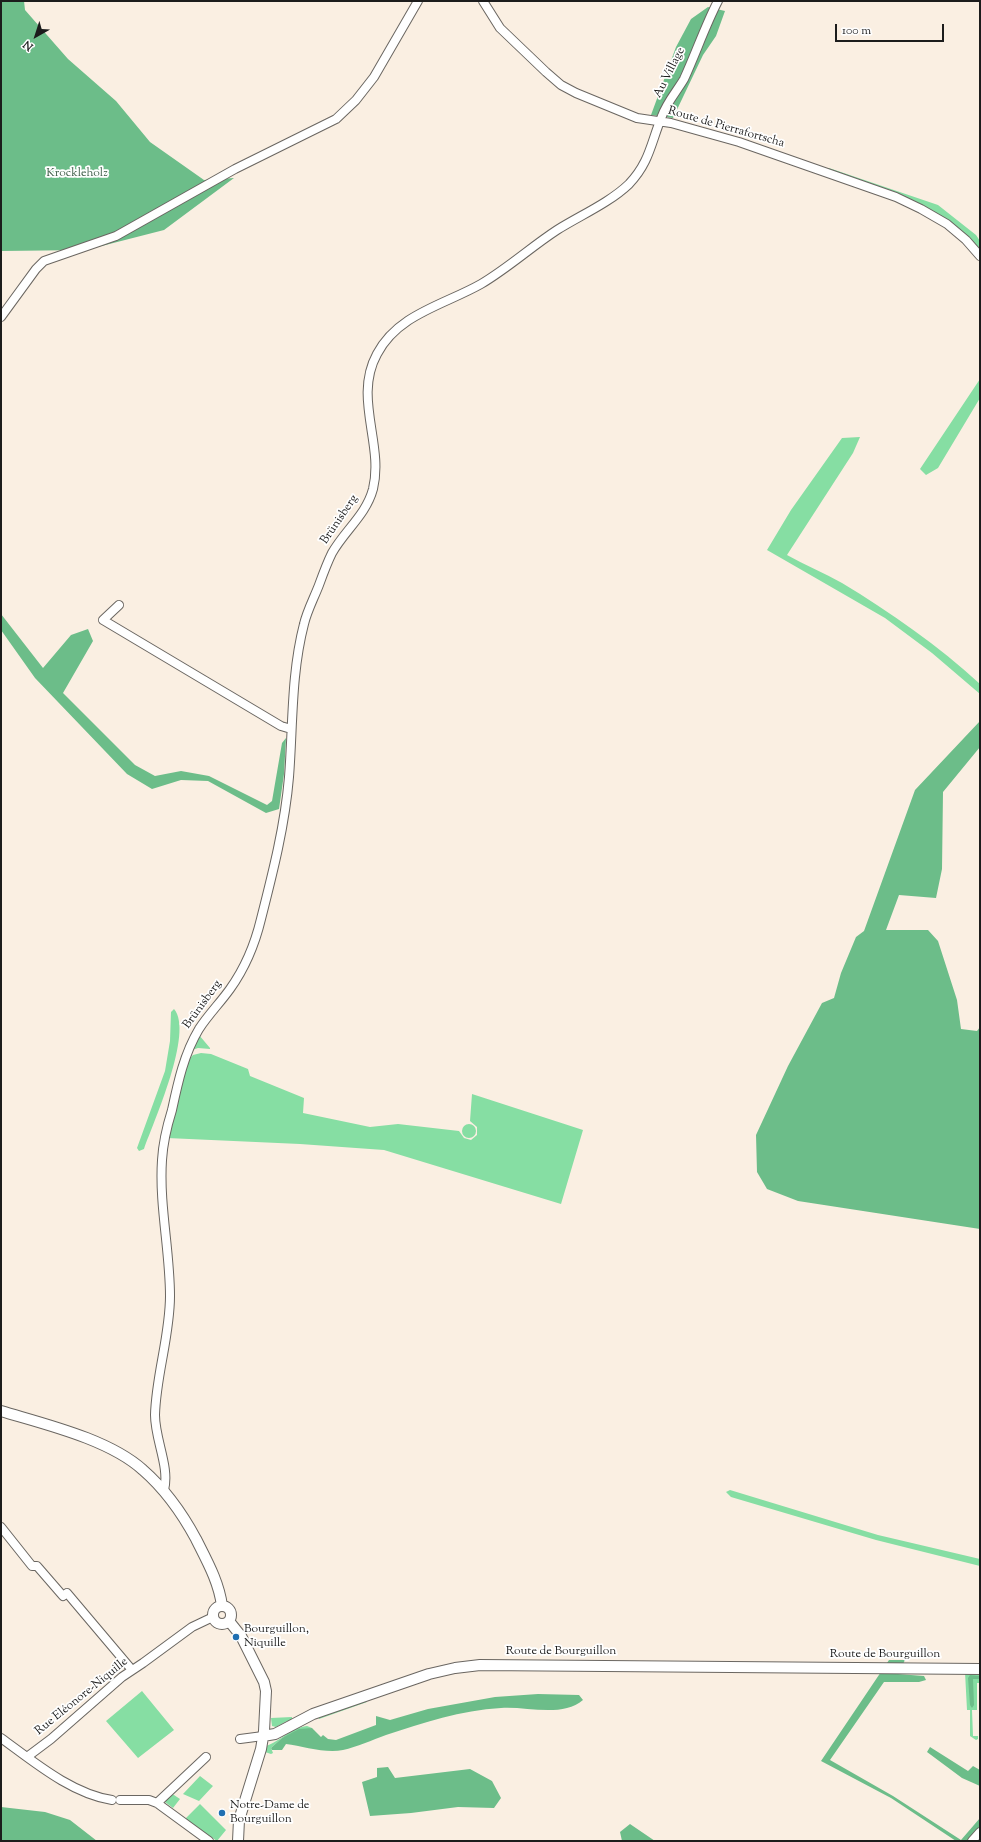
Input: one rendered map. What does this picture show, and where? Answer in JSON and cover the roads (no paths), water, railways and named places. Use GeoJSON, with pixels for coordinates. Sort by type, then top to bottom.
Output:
{"type":"FeatureCollection","features":[{"type":"Feature","properties":{"kind":"main road"},"geometry":{"type":"LineString","coordinates":[[1,1411],[54,1427],[96,1442],[142,1468],[164,1490],[183,1516],[202,1551],[217,1582],[222,1606],[229,1610],[230,1616],[228,1621],[224,1624],[218,1623],[213,1617],[215,1609],[222,1606]]}},
{"type":"Feature","properties":{"kind":"main road"},"geometry":{"type":"LineString","coordinates":[[228,1621],[241,1636],[264,1682],[266,1694],[261,1750],[239,1820],[238,1841]]}},
{"type":"Feature","properties":{"kind":"main road","name":"Route de Bourguillon"},"geometry":{"type":"LineString","coordinates":[[263,1736],[276,1734],[313,1714],[424,1676],[455,1668],[480,1665],[980,1669]]}},
{"type":"Feature","properties":{"kind":"street"},"geometry":{"type":"LineString","coordinates":[[1,318],[36,269],[44,261],[116,236],[234,169],[336,119],[356,100],[377,72],[418,1]]}},
{"type":"Feature","properties":{"kind":"street","name":"Route de Pierrafortscha"},"geometry":{"type":"LineString","coordinates":[[483,1],[500,28],[561,85],[576,93],[637,118],[670,123],[739,142],[896,197],[947,224],[966,240],[980,256]]}},
{"type":"Feature","properties":{"kind":"street","name":"Au Village"},"geometry":{"type":"LineString","coordinates":[[622,190],[644,165],[654,143],[663,113],[684,79],[717,3]]}},
{"type":"Feature","properties":{"kind":"street","name":"Brünisberg"},"geometry":{"type":"LineString","coordinates":[[164,1490],[166,1474],[156,1432],[155,1416],[170,1300],[169,1258],[162,1186],[162,1159],[165,1137],[182,1069],[191,1045],[207,1017],[238,977],[256,937],[280,842],[289,780],[296,668],[304,623],[333,551],[364,511],[373,487],[375,458],[368,417],[367,398],[368,382],[372,363],[384,343],[395,331],[416,315],[488,280],[557,231],[622,190]]}},
{"type":"Feature","properties":{"kind":"street"},"geometry":{"type":"LineString","coordinates":[[119,605],[103,620],[281,726],[292,729]]}},
{"type":"Feature","properties":{"kind":"street"},"geometry":{"type":"LineString","coordinates":[[1,1527],[32,1566],[37,1566],[62,1596],[67,1593],[132,1670]]}},
{"type":"Feature","properties":{"kind":"street","name":"Rue Eléonore-Niquille"},"geometry":{"type":"LineString","coordinates":[[27,1757],[132,1670],[144,1663],[192,1627],[213,1617]]}},
{"type":"Feature","properties":{"kind":"street"},"geometry":{"type":"LineString","coordinates":[[240,1739],[263,1736]]}},
{"type":"Feature","properties":{"kind":"street"},"geometry":{"type":"LineString","coordinates":[[1,1738],[27,1757],[85,1793],[116,1800],[149,1800],[157,1803],[209,1841]]}},
{"type":"Feature","properties":{"kind":"street"},"geometry":{"type":"LineString","coordinates":[[157,1803],[206,1758]]}},
{"type":"Feature","properties":{"kind":"street"},"geometry":{"type":"LineString","coordinates":[[972,1841],[980,1832]]}},
{"type":"Feature","properties":{"kind":"place","name":"Bourguillon, Niquille"},"geometry":{"type":"Point","coordinates":[236,1637]}},
{"type":"Feature","properties":{"kind":"place","name":"Notre-Dame de Bourguillon"},"geometry":{"type":"Point","coordinates":[222,1813]}},
{"type":"Feature","properties":{"kind":"park label","name":"Krockleholz"},"geometry":{"type":"Point","coordinates":[77,174]}}]}
